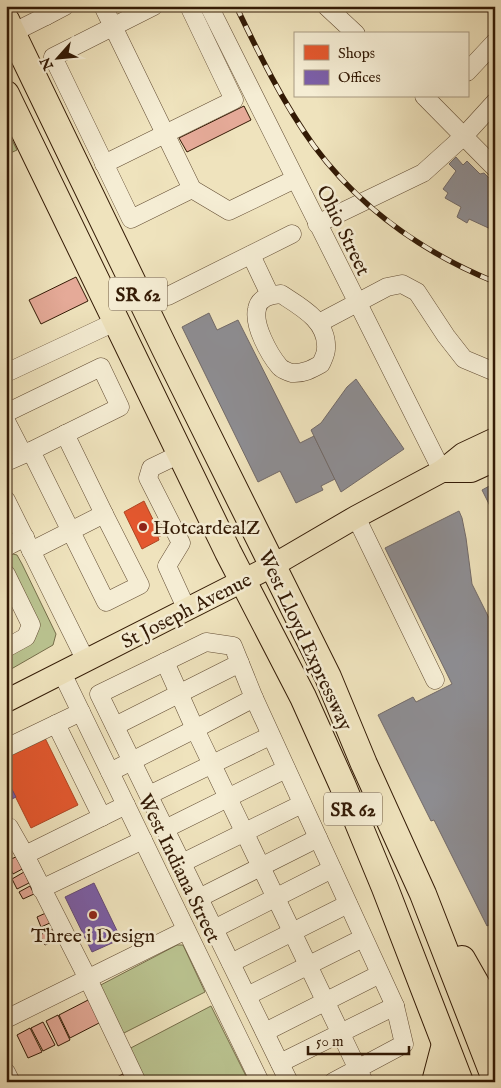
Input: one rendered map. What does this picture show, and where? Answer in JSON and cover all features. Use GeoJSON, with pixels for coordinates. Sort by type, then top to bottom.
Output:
{"type":"FeatureCollection","features":[{"type":"Feature","properties":{"kind":"highway","name":"West Lloyd Expressway"},"geometry":{"type":"LineString","coordinates":[[9,27],[328,677],[422,894],[495,1079]]}},
{"type":"Feature","properties":{"kind":"highway","name":"West Lloyd Expressway"},"geometry":{"type":"LineString","coordinates":[[6,94],[180,454],[302,697],[342,784],[404,935],[460,1082]]}},
{"type":"Feature","properties":{"kind":"highway"},"geometry":{"type":"LineString","coordinates":[[422,894],[495,1017]]}},
{"type":"Feature","properties":{"kind":"highway"},"geometry":{"type":"LineString","coordinates":[[435,1082],[445,1044]]}},
{"type":"Feature","properties":{"kind":"main road","name":"St Joseph Avenue"},"geometry":{"type":"LineString","coordinates":[[6,701],[243,582],[356,517],[442,471],[463,454],[495,439]]}},
{"type":"Feature","properties":{"kind":"main road"},"geometry":{"type":"LineString","coordinates":[[442,471],[471,471],[495,460]]}},
{"type":"Feature","properties":{"kind":"street"},"geometry":{"type":"LineString","coordinates":[[9,27],[44,11],[65,6]]}},
{"type":"Feature","properties":{"kind":"street"},"geometry":{"type":"LineString","coordinates":[[103,6],[192,189],[229,212],[295,178]]}},
{"type":"Feature","properties":{"kind":"street"},"geometry":{"type":"LineString","coordinates":[[154,6],[53,57],[131,219],[192,189]]}},
{"type":"Feature","properties":{"kind":"street"},"geometry":{"type":"LineString","coordinates":[[104,164],[234,100],[189,6]]}},
{"type":"Feature","properties":{"kind":"street"},"geometry":{"type":"LineString","coordinates":[[326,6],[354,32]]}},
{"type":"Feature","properties":{"kind":"street"},"geometry":{"type":"LineString","coordinates":[[199,27],[212,12]]}},
{"type":"Feature","properties":{"kind":"street","name":"Ohio Street"},"geometry":{"type":"LineString","coordinates":[[212,12],[356,303],[442,471]]}},
{"type":"Feature","properties":{"kind":"street"},"geometry":{"type":"LineString","coordinates":[[468,71],[495,42]]}},
{"type":"Feature","properties":{"kind":"street"},"geometry":{"type":"LineString","coordinates":[[435,100],[464,136],[495,168]]}},
{"type":"Feature","properties":{"kind":"street"},"geometry":{"type":"LineString","coordinates":[[317,224],[423,173],[464,136],[495,102]]}},
{"type":"Feature","properties":{"kind":"street"},"geometry":{"type":"LineString","coordinates":[[168,296],[292,234]]}},
{"type":"Feature","properties":{"kind":"street"},"geometry":{"type":"LineString","coordinates":[[251,255],[270,295]]}},
{"type":"Feature","properties":{"kind":"street"},"geometry":{"type":"LineString","coordinates":[[319,323],[387,287],[402,284],[416,292],[464,359],[495,372]]}},
{"type":"Feature","properties":{"kind":"street"},"geometry":{"type":"LineString","coordinates":[[281,294],[306,311],[319,323],[324,335],[326,349],[321,364],[308,371],[293,373],[280,368],[267,347],[258,326],[256,308],[262,300],[270,295],[281,294]]}},
{"type":"Feature","properties":{"kind":"street"},"geometry":{"type":"LineString","coordinates":[[6,373],[117,321]]}},
{"type":"Feature","properties":{"kind":"street"},"geometry":{"type":"LineString","coordinates":[[6,413],[101,367],[120,407],[6,462]]}},
{"type":"Feature","properties":{"kind":"street"},"geometry":{"type":"LineString","coordinates":[[6,421],[27,452],[106,602],[140,585],[65,434]]}},
{"type":"Feature","properties":{"kind":"street"},"geometry":{"type":"LineString","coordinates":[[180,454],[151,468],[148,478],[180,543],[167,566],[187,610]]}},
{"type":"Feature","properties":{"kind":"street"},"geometry":{"type":"LineString","coordinates":[[6,500],[86,661]]}},
{"type":"Feature","properties":{"kind":"street"},"geometry":{"type":"LineString","coordinates":[[6,547],[28,544],[70,531],[104,514]]}},
{"type":"Feature","properties":{"kind":"street"},"geometry":{"type":"LineString","coordinates":[[356,517],[435,680]]}},
{"type":"Feature","properties":{"kind":"street"},"geometry":{"type":"LineString","coordinates":[[6,574],[31,625],[26,637],[8,644]]}},
{"type":"Feature","properties":{"kind":"street"},"geometry":{"type":"LineString","coordinates":[[289,1082],[100,694],[206,642],[233,646],[270,736],[395,1006],[404,1044],[361,1075],[333,1082]]}},
{"type":"Feature","properties":{"kind":"street"},"geometry":{"type":"LineString","coordinates":[[165,662],[244,832],[361,1075]]}},
{"type":"Feature","properties":{"kind":"street"},"geometry":{"type":"LineString","coordinates":[[115,726],[240,663]]}},
{"type":"Feature","properties":{"kind":"street","name":"West Indiana Street"},"geometry":{"type":"LineString","coordinates":[[62,673],[260,1082]]}},
{"type":"Feature","properties":{"kind":"street"},"geometry":{"type":"LineString","coordinates":[[110,772],[254,698]]}},
{"type":"Feature","properties":{"kind":"street"},"geometry":{"type":"LineString","coordinates":[[6,743],[8,747],[80,712]]}},
{"type":"Feature","properties":{"kind":"street"},"geometry":{"type":"LineString","coordinates":[[56,724],[102,817]]}},
{"type":"Feature","properties":{"kind":"street"},"geometry":{"type":"LineString","coordinates":[[149,795],[270,736]]}},
{"type":"Feature","properties":{"kind":"street"},"geometry":{"type":"LineString","coordinates":[[165,829],[286,769]]}},
{"type":"Feature","properties":{"kind":"street"},"geometry":{"type":"LineString","coordinates":[[182,863],[302,804]]}},
{"type":"Feature","properties":{"kind":"street"},"geometry":{"type":"LineString","coordinates":[[25,855],[126,805]]}},
{"type":"Feature","properties":{"kind":"street"},"geometry":{"type":"LineString","coordinates":[[6,828],[9,826],[25,855],[88,979],[137,1082]]}},
{"type":"Feature","properties":{"kind":"street"},"geometry":{"type":"LineString","coordinates":[[199,898],[318,838]]}},
{"type":"Feature","properties":{"kind":"street"},"geometry":{"type":"LineString","coordinates":[[41,889],[143,840]]}},
{"type":"Feature","properties":{"kind":"street"},"geometry":{"type":"LineString","coordinates":[[214,929],[332,870]]}},
{"type":"Feature","properties":{"kind":"street"},"geometry":{"type":"LineString","coordinates":[[231,963],[348,904]]}},
{"type":"Feature","properties":{"kind":"street"},"geometry":{"type":"LineString","coordinates":[[6,1019],[186,930]]}},
{"type":"Feature","properties":{"kind":"street"},"geometry":{"type":"LineString","coordinates":[[247,996],[363,938]]}},
{"type":"Feature","properties":{"kind":"street"},"geometry":{"type":"LineString","coordinates":[[264,1032],[380,974]]}},
{"type":"Feature","properties":{"kind":"street"},"geometry":{"type":"LineString","coordinates":[[280,1063],[395,1006]]}},
{"type":"Feature","properties":{"kind":"street"},"geometry":{"type":"LineString","coordinates":[[6,1072],[11,1082]]}},
{"type":"Feature","properties":{"kind":"green space"},"geometry":{"type":"Polygon","coordinates":[[[6,128],[17,150],[6,155],[6,128]]]}},
{"type":"Feature","properties":{"kind":"green space"},"geometry":{"type":"Polygon","coordinates":[[[13,554],[17,555],[22,564],[56,634],[53,645],[6,672],[6,653],[33,617],[8,565],[7,561],[13,554]]]}},
{"type":"Feature","properties":{"kind":"green space"},"geometry":{"type":"Polygon","coordinates":[[[177,945],[183,945],[205,992],[118,1036],[95,988],[177,945]]]}},
{"type":"Feature","properties":{"kind":"green space"},"geometry":{"type":"Polygon","coordinates":[[[211,1006],[249,1082],[140,1082],[125,1051],[211,1006]]]}},
{"type":"Feature","properties":{"kind":"building: Shops"},"geometry":{"type":"Polygon","coordinates":[[[144,501],[161,536],[158,537],[159,540],[142,549],[124,512],[144,501]]]}},
{"type":"Feature","properties":{"kind":"building: Shops"},"geometry":{"type":"Polygon","coordinates":[[[44,736],[78,805],[31,828],[6,778],[6,754],[44,736]]]}},
{"type":"Feature","properties":{"kind":"building: Offices"},"geometry":{"type":"Polygon","coordinates":[[[6,778],[16,797],[6,802],[6,778]]]}},
{"type":"Feature","properties":{"kind":"building: Offices"},"geometry":{"type":"Polygon","coordinates":[[[94,883],[121,939],[92,952],[65,897],[94,883]]]}},
{"type":"Feature","properties":{"kind":"building: Industry"},"geometry":{"type":"Polygon","coordinates":[[[456,157],[463,165],[467,161],[480,174],[484,173],[495,184],[495,231],[469,219],[467,223],[457,217],[461,207],[445,198],[448,193],[443,189],[456,171],[449,164],[456,157]]]}},
{"type":"Feature","properties":{"kind":"building: Industry"},"geometry":{"type":"Polygon","coordinates":[[[209,313],[217,330],[238,320],[300,443],[314,436],[335,479],[321,486],[323,490],[296,503],[280,471],[258,482],[182,327],[209,313]]]}},
{"type":"Feature","properties":{"kind":"building: Industry"},"geometry":{"type":"Polygon","coordinates":[[[356,379],[404,449],[341,492],[311,430],[321,423],[347,387],[356,379]]]}},
{"type":"Feature","properties":{"kind":"building: Industry"},"geometry":{"type":"Polygon","coordinates":[[[495,483],[495,516],[482,490],[495,483]]]}},
{"type":"Feature","properties":{"kind":"building: Industry"},"geometry":{"type":"Polygon","coordinates":[[[459,511],[466,538],[472,584],[495,630],[495,922],[487,926],[434,820],[431,821],[378,715],[413,697],[416,702],[452,684],[385,548],[459,511]]]}},
{"type":"Feature","properties":{"kind":"building: Other"},"geometry":{"type":"Polygon","coordinates":[[[244,106],[251,120],[187,152],[179,138],[244,106]]]}},
{"type":"Feature","properties":{"kind":"building: Other"},"geometry":{"type":"Polygon","coordinates":[[[76,277],[88,301],[41,324],[29,300],[76,277]]]}},
{"type":"Feature","properties":{"kind":"building: Other"},"geometry":{"type":"Polygon","coordinates":[[[20,855],[26,867],[13,874],[7,861],[20,855]]]}},
{"type":"Feature","properties":{"kind":"building: Other"},"geometry":{"type":"Polygon","coordinates":[[[24,872],[29,883],[17,889],[12,879],[24,872]]]}},
{"type":"Feature","properties":{"kind":"building: Other"},"geometry":{"type":"Polygon","coordinates":[[[30,886],[34,894],[23,899],[19,892],[30,886]]]}},
{"type":"Feature","properties":{"kind":"building: Other"},"geometry":{"type":"Polygon","coordinates":[[[48,912],[52,922],[41,927],[37,917],[48,912]]]}},
{"type":"Feature","properties":{"kind":"building: Other"},"geometry":{"type":"Polygon","coordinates":[[[52,929],[57,939],[45,945],[40,935],[52,929]]]}},
{"type":"Feature","properties":{"kind":"building: Other"},"geometry":{"type":"Polygon","coordinates":[[[90,999],[101,1022],[70,1038],[59,1015],[90,999]]]}},
{"type":"Feature","properties":{"kind":"building: Other"},"geometry":{"type":"Polygon","coordinates":[[[58,1015],[70,1040],[58,1046],[46,1021],[58,1015]]]}},
{"type":"Feature","properties":{"kind":"building: Other"},"geometry":{"type":"Polygon","coordinates":[[[43,1022],[55,1045],[43,1051],[31,1028],[43,1022]]]}},
{"type":"Feature","properties":{"kind":"building: Other"},"geometry":{"type":"Polygon","coordinates":[[[30,1028],[42,1052],[28,1058],[17,1035],[30,1028]]]}},
{"type":"Feature","properties":{"kind":"building: Other"},"geometry":{"type":"Polygon","coordinates":[[[123,1074],[127,1082],[112,1082],[111,1080],[123,1074]]]}},
{"type":"Feature","properties":{"kind":"railway"},"geometry":{"type":"LineString","coordinates":[[236,6],[292,113],[314,146],[332,168],[373,209],[419,243],[495,282]]}},
{"type":"Feature","properties":{"kind":"place","name":"HotcardealZ"},"geometry":{"type":"Point","coordinates":[143,527]}},
{"type":"Feature","properties":{"kind":"place","name":"Three i Design"},"geometry":{"type":"Point","coordinates":[93,915]}}]}
